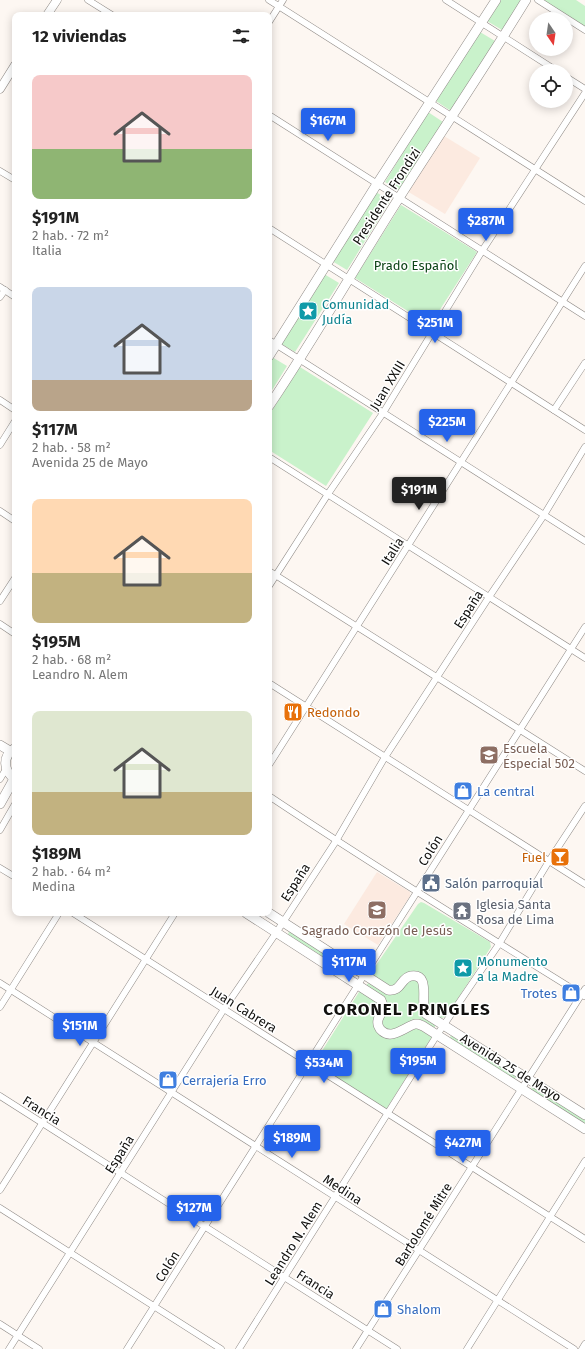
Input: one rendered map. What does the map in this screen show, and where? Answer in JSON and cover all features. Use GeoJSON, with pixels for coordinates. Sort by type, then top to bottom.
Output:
{"type":"FeatureCollection","features":[{"type":"Feature","properties":{"kind":"main road","name":"Presidente Frondizi"},"geometry":{"type":"LineString","coordinates":[[273,342],[326,265],[496,0]]}},
{"type":"Feature","properties":{"kind":"main road","name":"Presidente Frondizi"},"geometry":{"type":"LineString","coordinates":[[272,402],[300,360],[399,198],[453,117],[526,0]]}},
{"type":"Feature","properties":{"kind":"main road"},"geometry":{"type":"LineString","coordinates":[[0,745],[8,754],[6,769],[12,777]]}},
{"type":"Feature","properties":{"kind":"main road"},"geometry":{"type":"LineString","coordinates":[[0,804],[12,784]]}},
{"type":"Feature","properties":{"kind":"main road","name":"Avenida 25 de Mayo"},"geometry":{"type":"LineString","coordinates":[[272,915],[388,990],[398,988],[406,978],[413,976],[419,978],[424,983],[424,1012],[585,1115]]}},
{"type":"Feature","properties":{"kind":"main road","name":"Avenida 25 de Mayo"},"geometry":{"type":"LineString","coordinates":[[250,916],[381,1000],[383,1003],[383,1010],[379,1017],[378,1024],[380,1029],[385,1033],[395,1034],[408,1027],[418,1024],[585,1129]]}},
{"type":"Feature","properties":{"kind":"street"},"geometry":{"type":"LineString","coordinates":[[49,12],[57,0]]}},
{"type":"Feature","properties":{"kind":"street"},"geometry":{"type":"LineString","coordinates":[[88,0],[107,12]]}},
{"type":"Feature","properties":{"kind":"street"},"geometry":{"type":"LineString","coordinates":[[269,0],[585,201]]}},
{"type":"Feature","properties":{"kind":"street"},"geometry":{"type":"LineString","coordinates":[[272,18],[283,0]]}},
{"type":"Feature","properties":{"kind":"street"},"geometry":{"type":"LineString","coordinates":[[446,0],[546,64]]}},
{"type":"Feature","properties":{"kind":"street"},"geometry":{"type":"LineString","coordinates":[[538,0],[585,30]]}},
{"type":"Feature","properties":{"kind":"street"},"geometry":{"type":"LineString","coordinates":[[0,89],[12,71]]}},
{"type":"Feature","properties":{"kind":"street"},"geometry":{"type":"LineString","coordinates":[[573,81],[585,89]]}},
{"type":"Feature","properties":{"kind":"street","name":"Juan XXIII"},"geometry":{"type":"LineString","coordinates":[[272,581],[328,494],[383,413],[482,251],[585,93]]}},
{"type":"Feature","properties":{"kind":"street"},"geometry":{"type":"LineString","coordinates":[[272,117],[585,316]]}},
{"type":"Feature","properties":{"kind":"street"},"geometry":{"type":"LineString","coordinates":[[0,171],[12,178]]}},
{"type":"Feature","properties":{"kind":"street"},"geometry":{"type":"LineString","coordinates":[[272,230],[585,430]]}},
{"type":"Feature","properties":{"kind":"street","name":"Italia"},"geometry":{"type":"LineString","coordinates":[[272,760],[585,266]]}},
{"type":"Feature","properties":{"kind":"street"},"geometry":{"type":"LineString","coordinates":[[0,297],[2,289],[12,295]]}},
{"type":"Feature","properties":{"kind":"street"},"geometry":{"type":"LineString","coordinates":[[273,342],[585,541]]}},
{"type":"Feature","properties":{"kind":"street"},"geometry":{"type":"LineString","coordinates":[[554,410],[585,362]]}},
{"type":"Feature","properties":{"kind":"street"},"geometry":{"type":"LineString","coordinates":[[0,400],[12,408]]}},
{"type":"Feature","properties":{"kind":"street"},"geometry":{"type":"LineString","coordinates":[[0,445],[12,426]]}},
{"type":"Feature","properties":{"kind":"street","name":"España"},"geometry":{"type":"LineString","coordinates":[[9,1349],[224,1009],[336,841],[385,757],[544,515],[585,447]]}},
{"type":"Feature","properties":{"kind":"street"},"geometry":{"type":"LineString","coordinates":[[272,459],[585,658]]}},
{"type":"Feature","properties":{"kind":"street"},"geometry":{"type":"LineString","coordinates":[[0,511],[12,519]]}},
{"type":"Feature","properties":{"kind":"street"},"geometry":{"type":"LineString","coordinates":[[272,573],[585,772]]}},
{"type":"Feature","properties":{"kind":"street"},"geometry":{"type":"LineString","coordinates":[[0,601],[12,583]]}},
{"type":"Feature","properties":{"kind":"street"},"geometry":{"type":"LineString","coordinates":[[0,624],[12,632]]}},
{"type":"Feature","properties":{"kind":"street","name":"Colón"},"geometry":{"type":"LineString","coordinates":[[128,1349],[585,627]]}},
{"type":"Feature","properties":{"kind":"street"},"geometry":{"type":"LineString","coordinates":[[272,685],[585,884]]}},
{"type":"Feature","properties":{"kind":"street"},"geometry":{"type":"LineString","coordinates":[[0,779],[6,769]]}},
{"type":"Feature","properties":{"kind":"street"},"geometry":{"type":"LineString","coordinates":[[272,798],[336,841],[499,944],[584,994]]}},
{"type":"Feature","properties":{"kind":"street","name":"Leandro N. Alem"},"geometry":{"type":"LineString","coordinates":[[239,1349],[443,1025],[499,944],[549,861],[585,806]]}},
{"type":"Feature","properties":{"kind":"street"},"geometry":{"type":"LineString","coordinates":[[0,830],[12,809]]}},
{"type":"Feature","properties":{"kind":"street"},"geometry":{"type":"LineString","coordinates":[[0,868],[12,875]]}},
{"type":"Feature","properties":{"kind":"street"},"geometry":{"type":"LineString","coordinates":[[0,1007],[57,916]]}},
{"type":"Feature","properties":{"kind":"street","name":"Juan Cabrera"},"geometry":{"type":"LineString","coordinates":[[78,916],[585,1239]]}},
{"type":"Feature","properties":{"kind":"street"},"geometry":{"type":"LineString","coordinates":[[0,1190],[173,916]]}},
{"type":"Feature","properties":{"kind":"street","name":"Medina"},"geometry":{"type":"LineString","coordinates":[[0,984],[574,1349]]}},
{"type":"Feature","properties":{"kind":"street","name":"Bartolomé Mitre"},"geometry":{"type":"LineString","coordinates":[[356,1349],[584,994]]}},
{"type":"Feature","properties":{"kind":"street","name":"Francia"},"geometry":{"type":"LineString","coordinates":[[0,1096],[285,1276],[397,1349]]}},
{"type":"Feature","properties":{"kind":"street"},"geometry":{"type":"LineString","coordinates":[[466,1349],[585,1161]]}},
{"type":"Feature","properties":{"kind":"street"},"geometry":{"type":"LineString","coordinates":[[0,1208],[222,1349]]}},
{"type":"Feature","properties":{"kind":"street"},"geometry":{"type":"LineString","coordinates":[[0,1324],[39,1349]]}},
{"type":"Feature","properties":{"kind":"street"},"geometry":{"type":"LineString","coordinates":[[582,1349],[585,1344]]}},
{"type":"Feature","properties":{"kind":"shaded area"},"geometry":{"type":"Polygon","coordinates":[[[444,136],[480,158],[445,214],[407,191],[444,136]]]}},
{"type":"Feature","properties":{"kind":"shaded area","name":"Sagrado Corazón de Jesús"},"geometry":{"type":"Polygon","coordinates":[[[377,872],[410,892],[410,896],[378,945],[344,924],[377,872]]]}},
{"type":"Feature","properties":{"kind":"green space"},"geometry":{"type":"Polygon","coordinates":[[[500,0],[521,0],[502,30],[487,21],[500,0]]]}},
{"type":"Feature","properties":{"kind":"green space"},"geometry":{"type":"Polygon","coordinates":[[[542,0],[576,0],[585,6],[585,27],[573,19],[573,12],[561,12],[542,0]]]}},
{"type":"Feature","properties":{"kind":"green space"},"geometry":{"type":"Polygon","coordinates":[[[480,32],[495,41],[451,111],[436,101],[480,32]]]}},
{"type":"Feature","properties":{"kind":"green space"},"geometry":{"type":"Polygon","coordinates":[[[428,112],[443,122],[399,191],[385,182],[428,112]]]}},
{"type":"Feature","properties":{"kind":"green space"},"geometry":{"type":"Polygon","coordinates":[[[376,192],[390,201],[347,270],[332,261],[376,192]]]}},
{"type":"Feature","properties":{"kind":"green space","name":"Prado Español"},"geometry":{"type":"Polygon","coordinates":[[[401,205],[477,252],[430,325],[355,278],[401,205]]]}},
{"type":"Feature","properties":{"kind":"green space"},"geometry":{"type":"Polygon","coordinates":[[[324,274],[339,283],[295,352],[280,343],[324,274]]]}},
{"type":"Feature","properties":{"kind":"green space"},"geometry":{"type":"Polygon","coordinates":[[[272,357],[287,366],[272,390],[272,357]]]}},
{"type":"Feature","properties":{"kind":"green space"},"geometry":{"type":"Polygon","coordinates":[[[300,367],[373,413],[326,486],[272,452],[272,410],[300,367]]]}},
{"type":"Feature","properties":{"kind":"green space"},"geometry":{"type":"Polygon","coordinates":[[[421,902],[490,942],[491,947],[446,1017],[441,1018],[428,1012],[420,975],[390,988],[372,974],[372,971],[418,904],[421,902]]]}},
{"type":"Feature","properties":{"kind":"green space"},"geometry":{"type":"Polygon","coordinates":[[[289,931],[355,973],[352,975],[288,935],[289,931]]]}},
{"type":"Feature","properties":{"kind":"green space"},"geometry":{"type":"Polygon","coordinates":[[[418,979],[421,996],[435,1024],[435,1027],[432,1028],[419,1022],[387,1032],[380,1021],[385,1012],[367,984],[369,983],[385,991],[407,980],[418,979]]]}},
{"type":"Feature","properties":{"kind":"green space"},"geometry":{"type":"Polygon","coordinates":[[[359,992],[379,1002],[382,1034],[414,1026],[432,1037],[385,1109],[315,1064],[359,992]]]}},
{"type":"Feature","properties":{"kind":"green space"},"geometry":{"type":"Polygon","coordinates":[[[451,1035],[517,1077],[513,1079],[450,1038],[451,1035]]]}},
{"type":"Feature","properties":{"kind":"green space"},"geometry":{"type":"Polygon","coordinates":[[[532,1086],[585,1118],[585,1124],[531,1090],[532,1086]]]}},
{"type":"Feature","properties":{"kind":"place","name":"Comunidad Judía"},"geometry":{"type":"Point","coordinates":[308,311]}},
{"type":"Feature","properties":{"kind":"place","name":"Redondo"},"geometry":{"type":"Point","coordinates":[293,712]}},
{"type":"Feature","properties":{"kind":"place","name":"Escuela Especial 502"},"geometry":{"type":"Point","coordinates":[489,755]}},
{"type":"Feature","properties":{"kind":"place","name":"La central"},"geometry":{"type":"Point","coordinates":[463,791]}},
{"type":"Feature","properties":{"kind":"place","name":"Fuel"},"geometry":{"type":"Point","coordinates":[560,857]}},
{"type":"Feature","properties":{"kind":"place","name":"Salón parroquial"},"geometry":{"type":"Point","coordinates":[431,883]}},
{"type":"Feature","properties":{"kind":"place","name":"Sagrado Corazón de Jesús"},"geometry":{"type":"Point","coordinates":[377,910]}},
{"type":"Feature","properties":{"kind":"place","name":"Iglesia Santa Rosa de Lima"},"geometry":{"type":"Point","coordinates":[462,911]}},
{"type":"Feature","properties":{"kind":"place","name":"Monumento a la Madre"},"geometry":{"type":"Point","coordinates":[463,968]}},
{"type":"Feature","properties":{"kind":"place","name":"Trotes"},"geometry":{"type":"Point","coordinates":[571,993]}},
{"type":"Feature","properties":{"kind":"place","name":"Cerrajería Erro"},"geometry":{"type":"Point","coordinates":[168,1080]}},
{"type":"Feature","properties":{"kind":"place","name":"Shalom"},"geometry":{"type":"Point","coordinates":[383,1309]}},
{"type":"Feature","properties":{"kind":"district","name":"CORONEL PRINGLES"},"geometry":{"type":"Point","coordinates":[407,1009]}}]}
